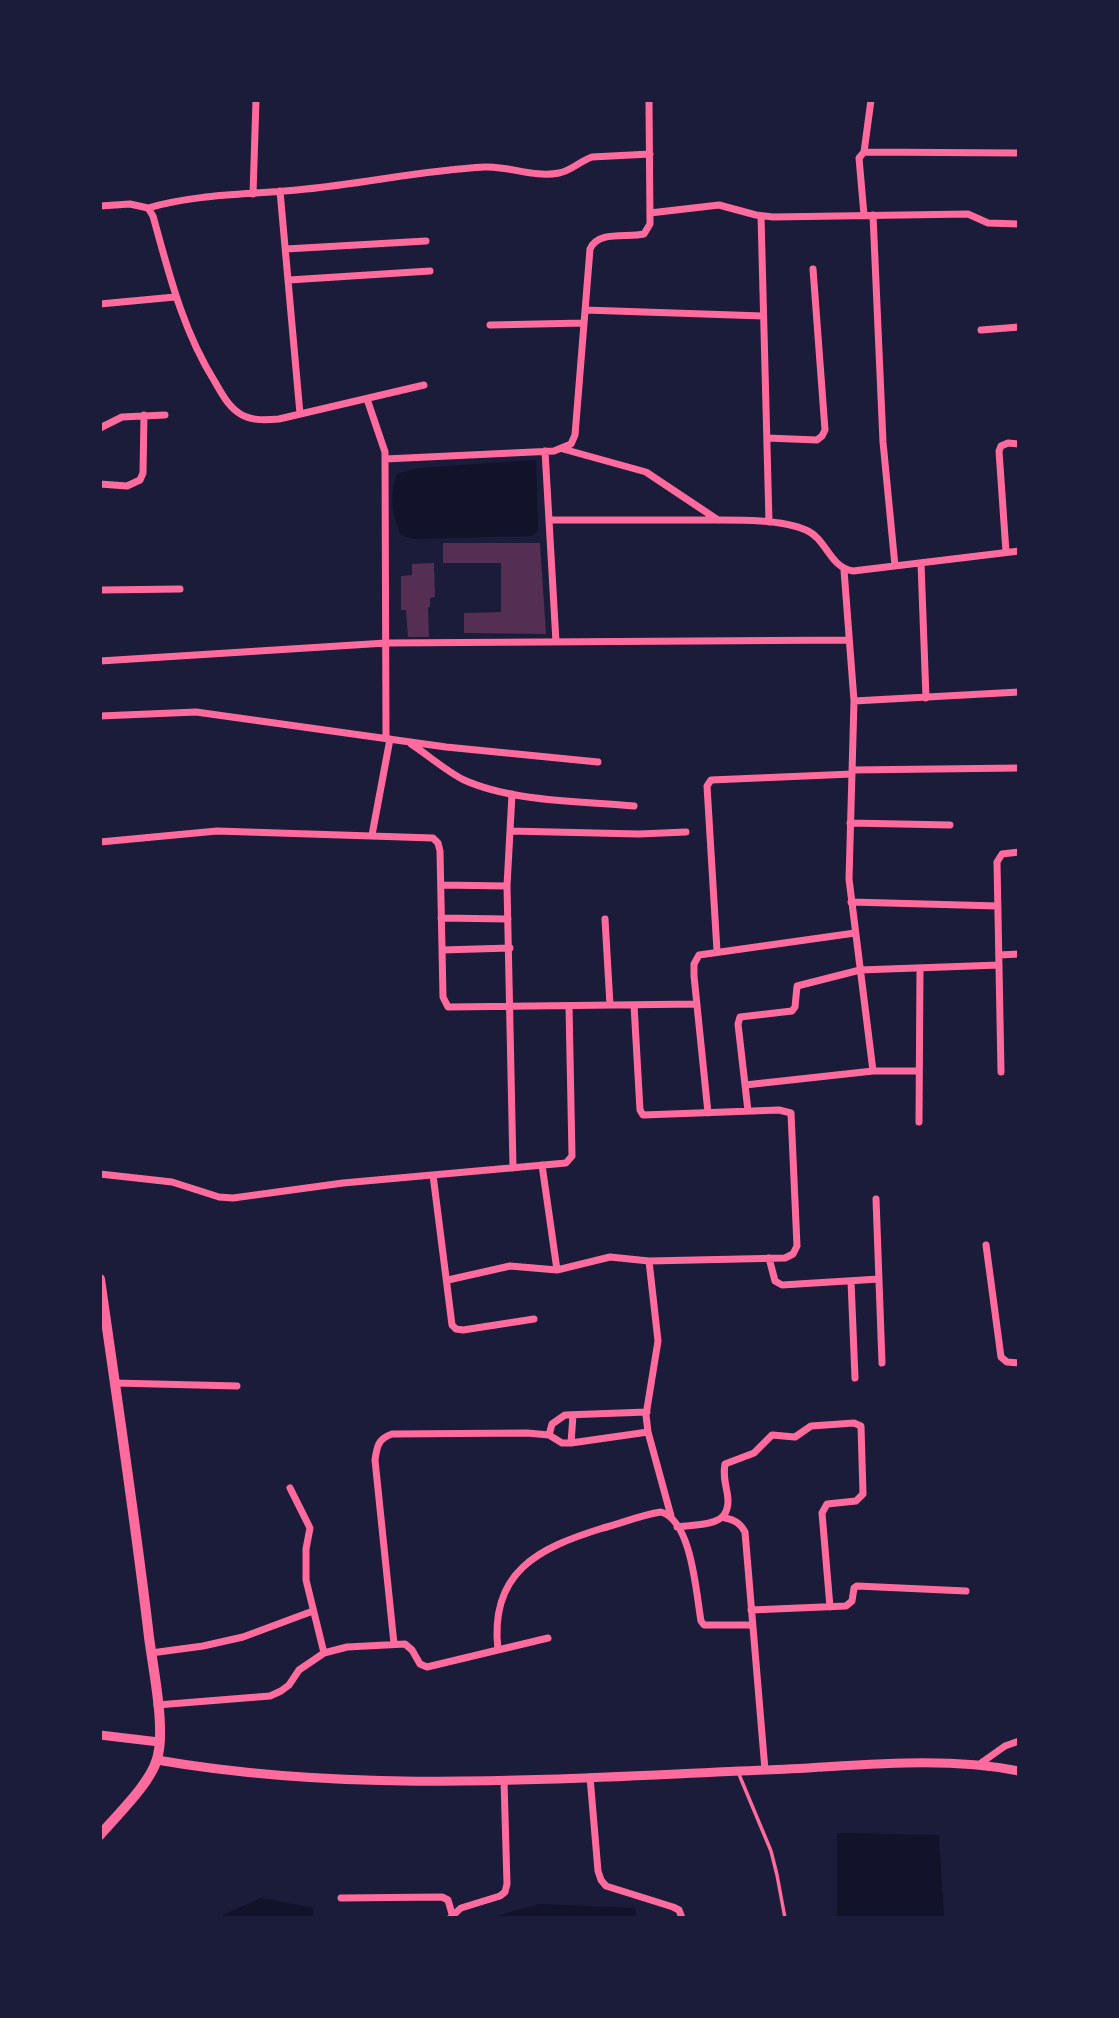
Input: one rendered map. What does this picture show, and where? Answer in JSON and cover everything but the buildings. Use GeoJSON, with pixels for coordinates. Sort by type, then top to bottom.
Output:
{"type":"FeatureCollection","features":[{"type":"Feature","properties":{"kind":"main road"},"geometry":{"type":"LineString","coordinates":[[100,1279],[136,1524],[159,1742],[157,1760],[144,1783],[100,1835]]}},
{"type":"Feature","properties":{"kind":"street"},"geometry":{"type":"LineString","coordinates":[[253,194],[256,100]]}},
{"type":"Feature","properties":{"kind":"street"},"geometry":{"type":"LineString","coordinates":[[563,449],[571,444],[575,435],[593,243],[602,238],[644,234],[648,230],[649,100]]}},
{"type":"Feature","properties":{"kind":"street"},"geometry":{"type":"LineString","coordinates":[[871,100],[864,152],[859,158],[869,215],[883,442],[895,566]]}},
{"type":"Feature","properties":{"kind":"street"},"geometry":{"type":"LineString","coordinates":[[864,152],[1019,153]]}},
{"type":"Feature","properties":{"kind":"street"},"geometry":{"type":"LineString","coordinates":[[100,206],[130,204],[148,208],[177,200],[253,194],[389,176],[486,167],[556,174],[568,171],[592,157],[650,154]]}},
{"type":"Feature","properties":{"kind":"street"},"geometry":{"type":"LineString","coordinates":[[280,191],[300,414]]}},
{"type":"Feature","properties":{"kind":"street"},"geometry":{"type":"LineString","coordinates":[[650,213],[719,205],[761,216],[968,214],[988,223],[1019,224]]}},
{"type":"Feature","properties":{"kind":"street"},"geometry":{"type":"LineString","coordinates":[[148,208],[153,216],[175,297],[204,365],[233,409],[260,421],[424,385]]}},
{"type":"Feature","properties":{"kind":"street"},"geometry":{"type":"LineString","coordinates":[[761,216],[769,522]]}},
{"type":"Feature","properties":{"kind":"street"},"geometry":{"type":"LineString","coordinates":[[286,249],[426,241]]}},
{"type":"Feature","properties":{"kind":"street"},"geometry":{"type":"LineString","coordinates":[[767,438],[817,440],[825,430],[813,269]]}},
{"type":"Feature","properties":{"kind":"street"},"geometry":{"type":"LineString","coordinates":[[289,280],[430,271]]}},
{"type":"Feature","properties":{"kind":"street"},"geometry":{"type":"LineString","coordinates":[[100,304],[175,297]]}},
{"type":"Feature","properties":{"kind":"street"},"geometry":{"type":"LineString","coordinates":[[585,310],[763,316]]}},
{"type":"Feature","properties":{"kind":"street"},"geometry":{"type":"LineString","coordinates":[[490,325],[584,323]]}},
{"type":"Feature","properties":{"kind":"street"},"geometry":{"type":"LineString","coordinates":[[981,330],[1019,327]]}},
{"type":"Feature","properties":{"kind":"street"},"geometry":{"type":"LineString","coordinates":[[367,399],[381,436],[385,459],[388,739],[372,835]]}},
{"type":"Feature","properties":{"kind":"street"},"geometry":{"type":"LineString","coordinates":[[100,484],[127,486],[140,480],[143,473],[144,415]]}},
{"type":"Feature","properties":{"kind":"street"},"geometry":{"type":"LineString","coordinates":[[100,428],[122,417],[164,415]]}},
{"type":"Feature","properties":{"kind":"street"},"geometry":{"type":"LineString","coordinates":[[1006,552],[999,451],[1001,446],[1008,443],[1019,444]]}},
{"type":"Feature","properties":{"kind":"street"},"geometry":{"type":"LineString","coordinates":[[385,459],[563,449],[646,472],[719,520]]}},
{"type":"Feature","properties":{"kind":"street"},"geometry":{"type":"LineString","coordinates":[[545,451],[556,642]]}},
{"type":"Feature","properties":{"kind":"street"},"geometry":{"type":"LineString","coordinates":[[549,520],[769,522],[806,530],[816,537],[837,565],[844,570],[853,571],[1019,551]]}},
{"type":"Feature","properties":{"kind":"street"},"geometry":{"type":"LineString","coordinates":[[921,563],[926,698]]}},
{"type":"Feature","properties":{"kind":"street"},"geometry":{"type":"LineString","coordinates":[[844,570],[854,701],[850,823],[851,902],[873,1071]]}},
{"type":"Feature","properties":{"kind":"street"},"geometry":{"type":"LineString","coordinates":[[100,590],[180,589]]}},
{"type":"Feature","properties":{"kind":"street"},"geometry":{"type":"LineString","coordinates":[[100,661],[386,643],[849,640]]}},
{"type":"Feature","properties":{"kind":"street"},"geometry":{"type":"LineString","coordinates":[[854,701],[1019,692]]}},
{"type":"Feature","properties":{"kind":"street"},"geometry":{"type":"LineString","coordinates":[[100,716],[196,712],[408,742],[598,762]]}},
{"type":"Feature","properties":{"kind":"street"},"geometry":{"type":"LineString","coordinates":[[408,742],[462,779],[487,789],[634,806]]}},
{"type":"Feature","properties":{"kind":"street"},"geometry":{"type":"LineString","coordinates":[[717,951],[707,786],[711,780],[852,772],[1019,768]]}},
{"type":"Feature","properties":{"kind":"street"},"geometry":{"type":"LineString","coordinates":[[512,794],[507,886],[513,1168]]}},
{"type":"Feature","properties":{"kind":"street"},"geometry":{"type":"LineString","coordinates":[[850,823],[950,825]]}},
{"type":"Feature","properties":{"kind":"street"},"geometry":{"type":"LineString","coordinates":[[510,831],[639,834],[686,832]]}},
{"type":"Feature","properties":{"kind":"street"},"geometry":{"type":"LineString","coordinates":[[100,842],[201,832],[433,838],[440,851],[443,997],[448,1007],[697,1004]]}},
{"type":"Feature","properties":{"kind":"street"},"geometry":{"type":"LineString","coordinates":[[1001,1072],[997,862],[1002,854],[1019,852]]}},
{"type":"Feature","properties":{"kind":"street"},"geometry":{"type":"LineString","coordinates":[[440,885],[507,886]]}},
{"type":"Feature","properties":{"kind":"street"},"geometry":{"type":"LineString","coordinates":[[851,902],[998,906]]}},
{"type":"Feature","properties":{"kind":"street"},"geometry":{"type":"LineString","coordinates":[[442,918],[508,919]]}},
{"type":"Feature","properties":{"kind":"street"},"geometry":{"type":"LineString","coordinates":[[605,919],[610,1005]]}},
{"type":"Feature","properties":{"kind":"street"},"geometry":{"type":"LineString","coordinates":[[708,1113],[694,964],[699,955],[855,933]]}},
{"type":"Feature","properties":{"kind":"street"},"geometry":{"type":"LineString","coordinates":[[442,950],[510,948]]}},
{"type":"Feature","properties":{"kind":"street"},"geometry":{"type":"LineString","coordinates":[[999,955],[1019,954]]}},
{"type":"Feature","properties":{"kind":"street"},"geometry":{"type":"LineString","coordinates":[[748,1111],[738,1024],[740,1017],[792,1011],[795,1007],[797,986],[860,970],[999,965]]}},
{"type":"Feature","properties":{"kind":"street"},"geometry":{"type":"LineString","coordinates":[[919,1122],[920,968]]}},
{"type":"Feature","properties":{"kind":"street"},"geometry":{"type":"LineString","coordinates":[[448,1280],[510,1266],[557,1270],[602,1258],[649,1261],[785,1258],[793,1254],[797,1247],[793,1118],[786,1110],[643,1115],[640,1110],[634,1005]]}},
{"type":"Feature","properties":{"kind":"street"},"geometry":{"type":"LineString","coordinates":[[100,1174],[172,1182],[219,1197],[233,1198],[343,1183],[566,1163],[572,1156],[569,1006]]}},
{"type":"Feature","properties":{"kind":"street"},"geometry":{"type":"LineString","coordinates":[[745,1085],[873,1071],[919,1071]]}},
{"type":"Feature","properties":{"kind":"street"},"geometry":{"type":"LineString","coordinates":[[542,1165],[557,1270]]}},
{"type":"Feature","properties":{"kind":"street"},"geometry":{"type":"LineString","coordinates":[[433,1175],[452,1325],[457,1329],[534,1320]]}},
{"type":"Feature","properties":{"kind":"street"},"geometry":{"type":"LineString","coordinates":[[876,1199],[882,1363]]}},
{"type":"Feature","properties":{"kind":"street"},"geometry":{"type":"LineString","coordinates":[[986,1245],[1001,1357],[1007,1362],[1019,1363]]}},
{"type":"Feature","properties":{"kind":"street"},"geometry":{"type":"LineString","coordinates":[[769,1258],[777,1284],[879,1279]]}},
{"type":"Feature","properties":{"kind":"street"},"geometry":{"type":"LineString","coordinates":[[649,1261],[659,1341],[646,1412],[648,1432],[671,1517],[688,1546],[701,1621],[708,1626],[752,1625]]}},
{"type":"Feature","properties":{"kind":"street"},"geometry":{"type":"LineString","coordinates":[[851,1281],[855,1378]]}},
{"type":"Feature","properties":{"kind":"street"},"geometry":{"type":"LineString","coordinates":[[115,1383],[237,1386]]}},
{"type":"Feature","properties":{"kind":"street"},"geometry":{"type":"LineString","coordinates":[[549,1435],[552,1423],[558,1418],[646,1412]]}},
{"type":"Feature","properties":{"kind":"street"},"geometry":{"type":"LineString","coordinates":[[571,1443],[573,1415]]}},
{"type":"Feature","properties":{"kind":"street"},"geometry":{"type":"LineString","coordinates":[[724,1518],[729,1510],[723,1473],[725,1464],[754,1453],[772,1436],[795,1437],[811,1426],[854,1423],[861,1426],[863,1494],[856,1501],[827,1504],[822,1513],[830,1607]]}},
{"type":"Feature","properties":{"kind":"street"},"geometry":{"type":"LineString","coordinates":[[394,1644],[375,1460],[377,1446],[382,1438],[392,1434],[527,1433],[549,1435],[562,1443],[571,1443],[648,1432]]}},
{"type":"Feature","properties":{"kind":"street"},"geometry":{"type":"LineString","coordinates":[[290,1488],[310,1528],[305,1567],[324,1653]]}},
{"type":"Feature","properties":{"kind":"street"},"geometry":{"type":"LineString","coordinates":[[498,1650],[496,1614],[503,1596],[524,1564],[569,1538],[654,1513],[660,1512],[671,1517]]}},
{"type":"Feature","properties":{"kind":"street"},"geometry":{"type":"LineString","coordinates":[[677,1527],[724,1518],[734,1520],[745,1532],[765,1770]]}},
{"type":"Feature","properties":{"kind":"street"},"geometry":{"type":"LineString","coordinates":[[751,1610],[850,1605],[854,1588],[857,1586],[966,1591]]}},
{"type":"Feature","properties":{"kind":"street"},"geometry":{"type":"LineString","coordinates":[[151,1653],[243,1637],[313,1611]]}},
{"type":"Feature","properties":{"kind":"street"},"geometry":{"type":"LineString","coordinates":[[157,1705],[270,1696],[281,1692],[299,1670],[324,1653],[348,1647],[405,1644],[420,1664],[428,1667],[548,1638]]}},
{"type":"Feature","properties":{"kind":"street"},"geometry":{"type":"LineString","coordinates":[[100,1735],[159,1742]]}},
{"type":"Feature","properties":{"kind":"street"},"geometry":{"type":"LineString","coordinates":[[981,1763],[1005,1746],[1019,1741]]}},
{"type":"Feature","properties":{"kind":"street"},"geometry":{"type":"LineString","coordinates":[[157,1760],[223,1771],[350,1780],[504,1781],[872,1764],[981,1763],[1019,1771]]}},
{"type":"Feature","properties":{"kind":"street"},"geometry":{"type":"LineString","coordinates":[[590,1777],[600,1880],[606,1886],[674,1907],[681,1913],[682,1918]]}},
{"type":"Feature","properties":{"kind":"street"},"geometry":{"type":"LineString","coordinates":[[451,1916],[461,1908],[500,1896],[506,1888],[504,1781]]}},
{"type":"Feature","properties":{"kind":"street"},"geometry":{"type":"LineString","coordinates":[[341,1898],[442,1897],[450,1903],[451,1916]]}},
{"type":"Feature","properties":{"kind":"lane"},"geometry":{"type":"LineString","coordinates":[[737,1770],[771,1851],[785,1918]]}},
{"type":"Feature","properties":{"kind":"shaded area"},"geometry":{"type":"Polygon","coordinates":[[[536,460],[538,530],[532,536],[411,539],[400,534],[393,504],[397,474],[419,468],[536,460]]]}},
{"type":"Feature","properties":{"kind":"shaded area"},"geometry":{"type":"Polygon","coordinates":[[[837,1833],[939,1835],[944,1918],[837,1918],[837,1833]]]}},
{"type":"Feature","properties":{"kind":"shaded area"},"geometry":{"type":"Polygon","coordinates":[[[261,1898],[314,1908],[312,1918],[222,1918],[223,1915],[261,1898]]]}},
{"type":"Feature","properties":{"kind":"shaded area"},"geometry":{"type":"Polygon","coordinates":[[[539,1904],[635,1908],[637,1918],[490,1918],[539,1904]]]}}]}
